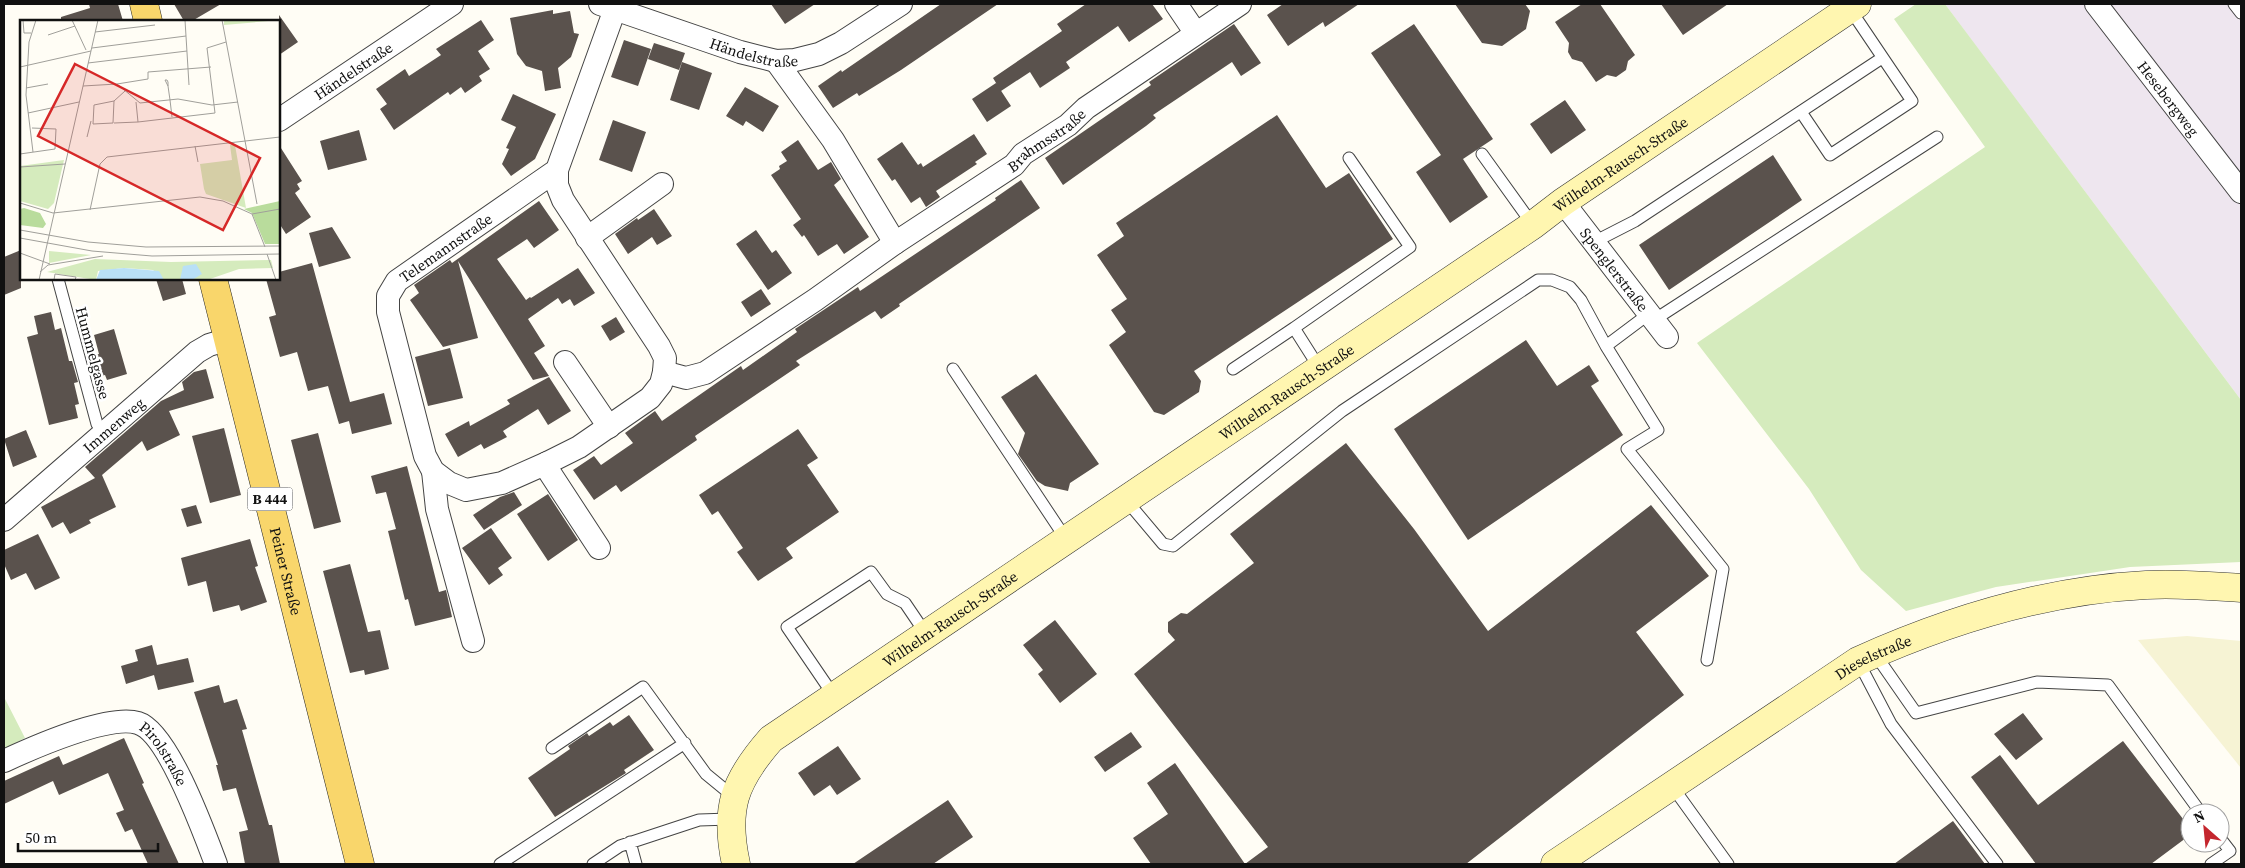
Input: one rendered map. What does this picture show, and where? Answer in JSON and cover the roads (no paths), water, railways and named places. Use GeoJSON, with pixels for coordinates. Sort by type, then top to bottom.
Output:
{"type":"FeatureCollection","features":[{"type":"Feature","properties":{"kind":"main road"},"geometry":{"type":"LineString","coordinates":[[144,4],[148,20]]}},
{"type":"Feature","properties":{"kind":"main road","name":"Peiner Straße"},"geometry":{"type":"LineString","coordinates":[[213,280],[360,864]]}},
{"type":"Feature","properties":{"kind":"street","name":"Händelstraße"},"geometry":{"type":"LineString","coordinates":[[280,119],[452,4]]}},
{"type":"Feature","properties":{"kind":"street","name":"Händelstraße"},"geometry":{"type":"LineString","coordinates":[[608,6],[748,55],[776,61],[795,60],[819,54],[841,43],[901,4]]}},
{"type":"Feature","properties":{"kind":"street"},"geometry":{"type":"LineString","coordinates":[[1176,4],[1195,32]]}},
{"type":"Feature","properties":{"kind":"street","name":"Brahmsstraße"},"geometry":{"type":"LineString","coordinates":[[664,372],[686,378],[705,373],[815,300],[895,243],[1014,165],[1023,154],[1068,125],[1086,108],[1195,32],[1240,4]]}},
{"type":"Feature","properties":{"kind":"street","name":"Hesebergweg"},"geometry":{"type":"LineString","coordinates":[[2096,4],[2241,192]]}},
{"type":"Feature","properties":{"kind":"street"},"geometry":{"type":"LineString","coordinates":[[608,6],[557,170],[558,185],[562,200],[659,346],[665,358],[664,372]]}},
{"type":"Feature","properties":{"kind":"street","name":"Wilhelm-Rausch-Straße"},"geometry":{"type":"LineString","coordinates":[[732,808],[744,774],[771,739],[1533,226],[1563,202],[1853,6]]}},
{"type":"Feature","properties":{"kind":"street"},"geometry":{"type":"LineString","coordinates":[[776,61],[833,140],[895,243]]}},
{"type":"Feature","properties":{"kind":"street","name":"Telemannstraße"},"geometry":{"type":"LineString","coordinates":[[557,170],[397,281],[388,296],[388,312],[425,456],[434,471],[449,483],[466,490],[502,483],[578,447],[609,427],[650,398],[661,384],[664,372]]}},
{"type":"Feature","properties":{"kind":"street"},"geometry":{"type":"LineString","coordinates":[[587,238],[662,184]]}},
{"type":"Feature","properties":{"kind":"street","name":"Spenglerstraße"},"geometry":{"type":"LineString","coordinates":[[1563,202],[1657,323]]}},
{"type":"Feature","properties":{"kind":"street","name":"Immenweg"},"geometry":{"type":"LineString","coordinates":[[4,520],[197,352],[209,345],[229,339]]}},
{"type":"Feature","properties":{"kind":"street"},"geometry":{"type":"LineString","coordinates":[[565,362],[609,427]]}},
{"type":"Feature","properties":{"kind":"street"},"geometry":{"type":"LineString","coordinates":[[547,463],[550,473],[599,548]]}},
{"type":"Feature","properties":{"kind":"street","name":"Telemannstraße"},"geometry":{"type":"LineString","coordinates":[[434,471],[438,509],[472,641]]}},
{"type":"Feature","properties":{"kind":"street","name":"Dieselstraße"},"geometry":{"type":"LineString","coordinates":[[1564,862],[1672,786],[1866,657],[1909,639],[1992,611],[2043,598],[2147,585],[2203,585],[2241,588]]}},
{"type":"Feature","properties":{"kind":"street","name":"Pirolstraße"},"geometry":{"type":"LineString","coordinates":[[4,761],[39,745],[84,730],[121,722],[138,723],[149,729],[174,766],[202,825],[216,864]]}},
{"type":"Feature","properties":{"kind":"street"},"geometry":{"type":"LineString","coordinates":[[732,808],[732,843],[736,864]]}},
{"type":"Feature","properties":{"kind":"lane"},"geometry":{"type":"LineString","coordinates":[[2234,4],[2241,13]]}},
{"type":"Feature","properties":{"kind":"lane"},"geometry":{"type":"LineString","coordinates":[[1801,112],[1830,155],[1912,101],[1882,58],[1853,6]]}},
{"type":"Feature","properties":{"kind":"lane"},"geometry":{"type":"LineString","coordinates":[[1594,242],[1635,221],[1882,58]]}},
{"type":"Feature","properties":{"kind":"lane"},"geometry":{"type":"LineString","coordinates":[[1606,346],[1657,323],[1938,137]]}},
{"type":"Feature","properties":{"kind":"lane"},"geometry":{"type":"LineString","coordinates":[[1482,154],[1533,226]]}},
{"type":"Feature","properties":{"kind":"lane"},"geometry":{"type":"LineString","coordinates":[[1233,369],[1410,247],[1350,158]]}},
{"type":"Feature","properties":{"kind":"lane","name":"Hummelgasse"},"geometry":{"type":"LineString","coordinates":[[58,280],[97,424],[105,432]]}},
{"type":"Feature","properties":{"kind":"lane"},"geometry":{"type":"LineString","coordinates":[[1125,499],[1162,544],[1172,546],[1342,411],[1538,280],[1552,280],[1570,287],[1581,300],[1606,346],[1658,430],[1627,449],[1723,569],[1707,660]]}},
{"type":"Feature","properties":{"kind":"lane"},"geometry":{"type":"LineString","coordinates":[[1294,328],[1320,369]]}},
{"type":"Feature","properties":{"kind":"lane"},"geometry":{"type":"LineString","coordinates":[[953,369],[1066,539]]}},
{"type":"Feature","properties":{"kind":"lane"},"geometry":{"type":"LineString","coordinates":[[834,696],[787,626],[871,572],[887,594],[905,603],[926,634]]}},
{"type":"Feature","properties":{"kind":"lane"},"geometry":{"type":"LineString","coordinates":[[1866,657],[1916,713],[2037,682],[2108,685],[2194,803]]}},
{"type":"Feature","properties":{"kind":"lane"},"geometry":{"type":"LineString","coordinates":[[1866,657],[1891,724],[1997,864]]}},
{"type":"Feature","properties":{"kind":"lane"},"geometry":{"type":"LineString","coordinates":[[552,748],[643,687],[732,808],[620,846],[593,864]]}},
{"type":"Feature","properties":{"kind":"lane"},"geometry":{"type":"LineString","coordinates":[[500,864],[685,744]]}},
{"type":"Feature","properties":{"kind":"lane"},"geometry":{"type":"LineString","coordinates":[[1672,786],[1728,864]]}},
{"type":"Feature","properties":{"kind":"lane"},"geometry":{"type":"LineString","coordinates":[[630,842],[636,864]]}},
{"type":"Feature","properties":{"kind":"lane"},"geometry":{"type":"LineString","coordinates":[[2211,864],[2226,853]]}}]}
